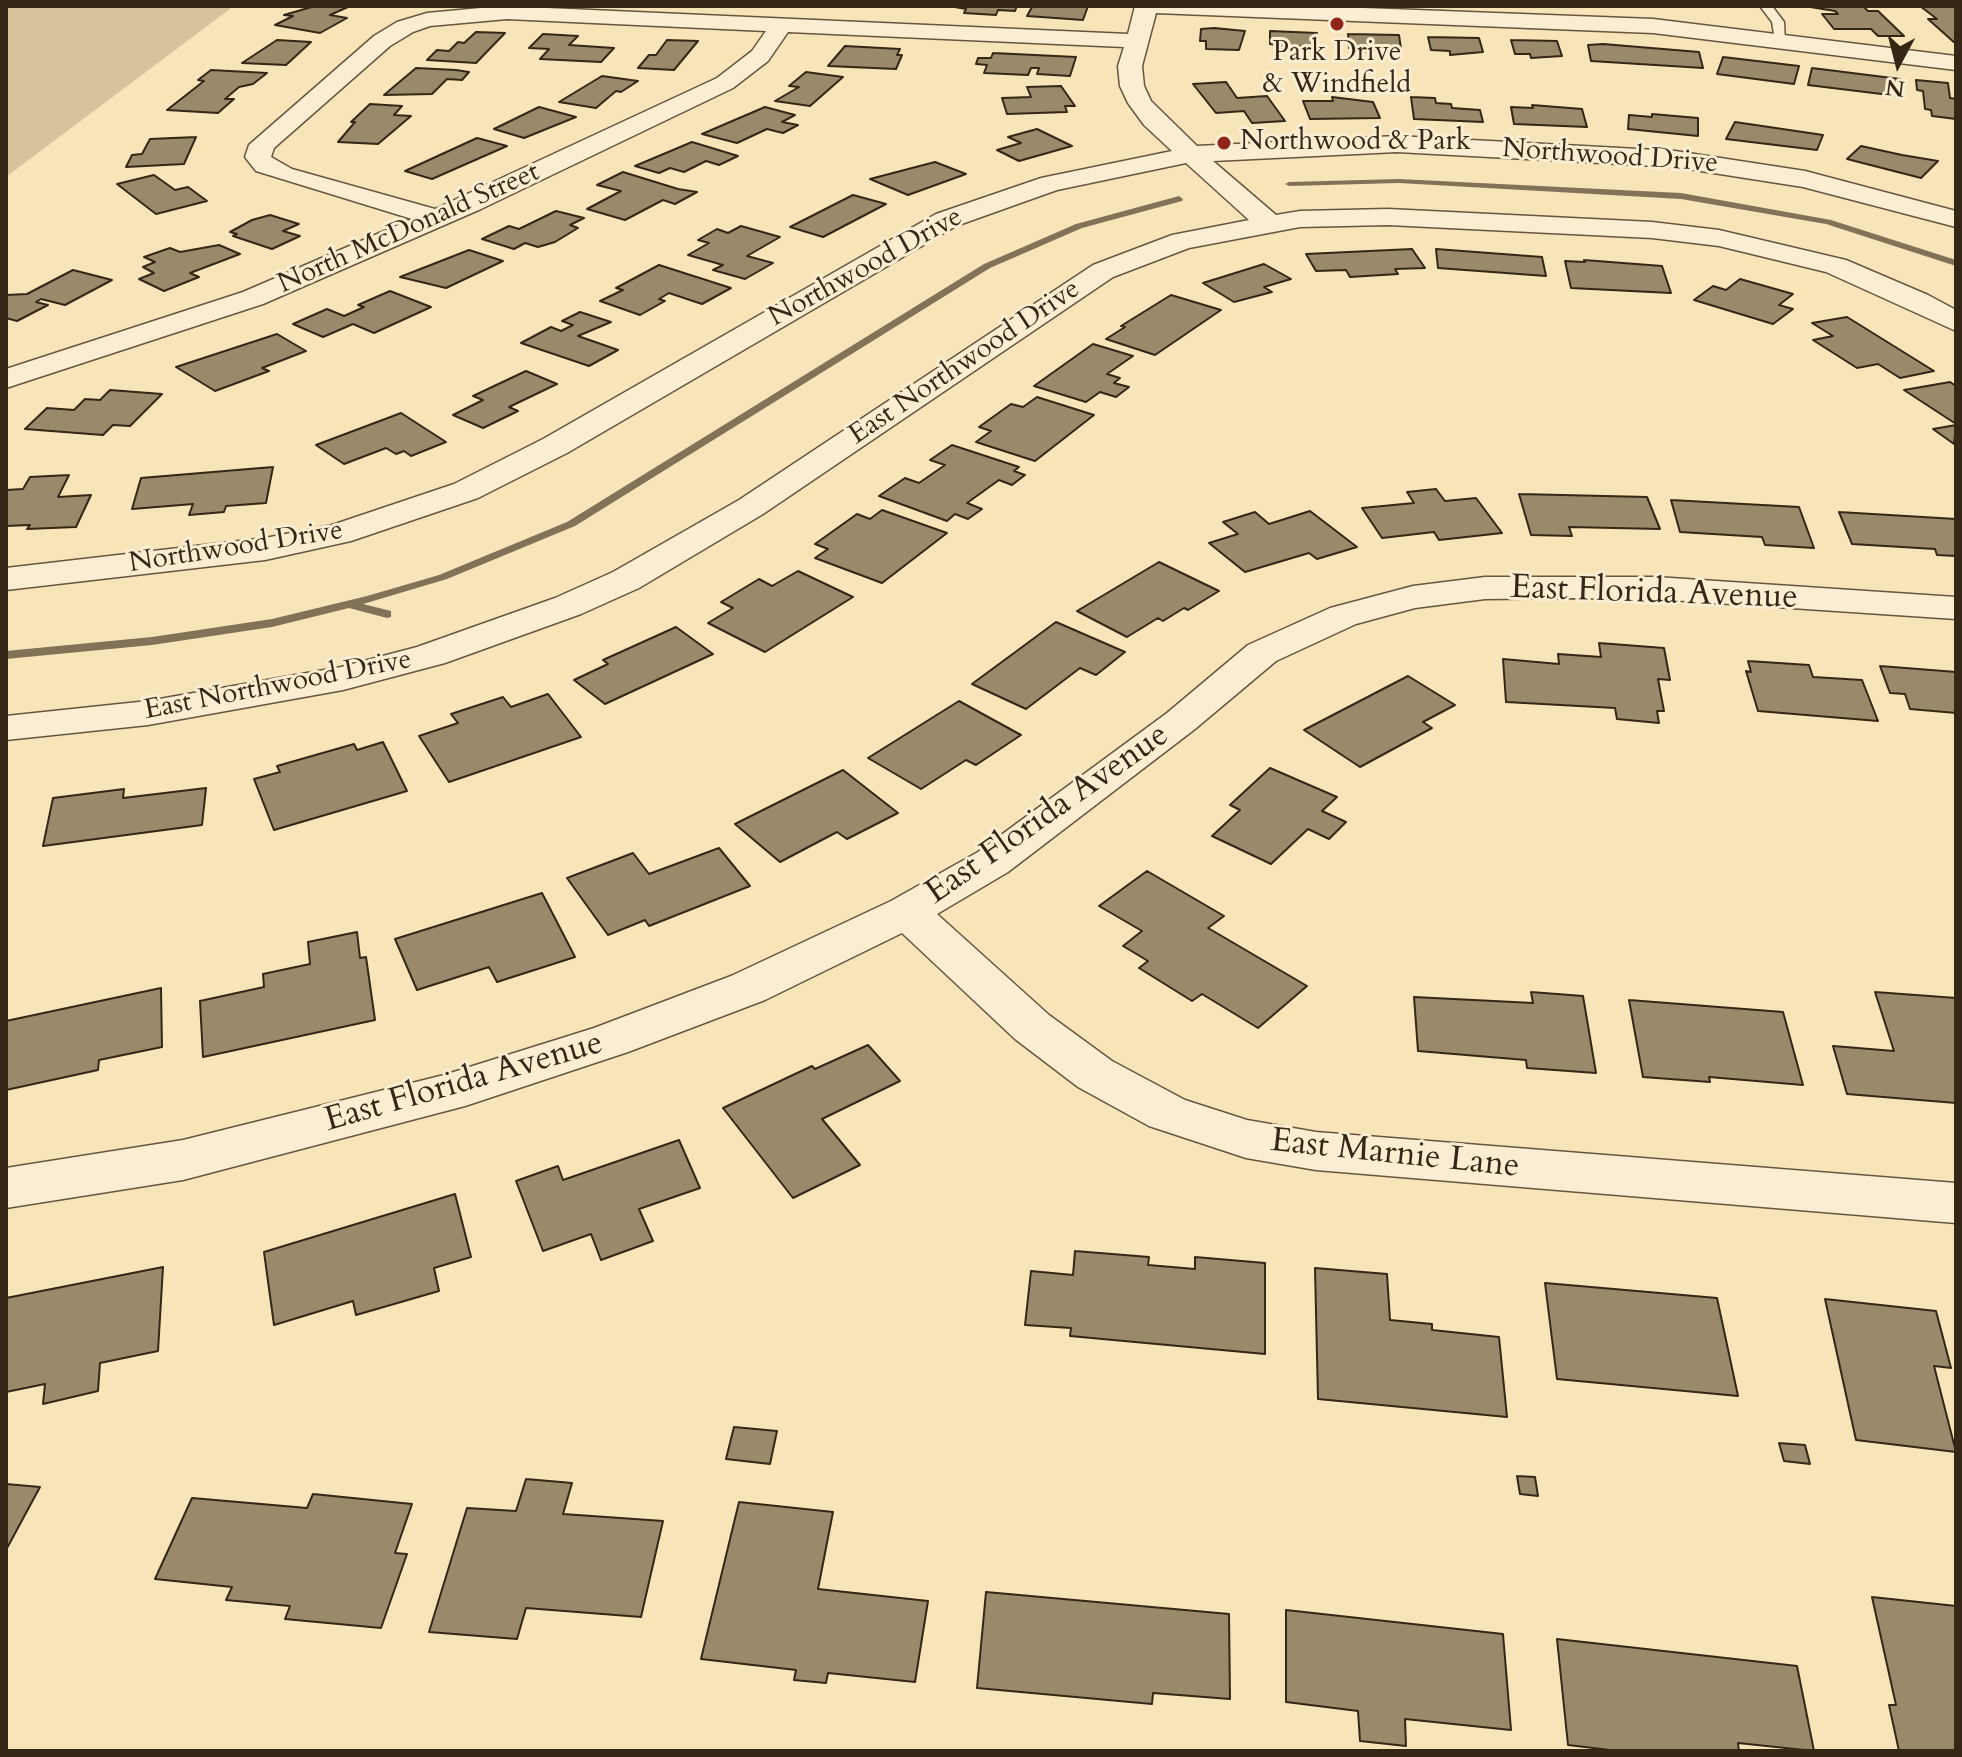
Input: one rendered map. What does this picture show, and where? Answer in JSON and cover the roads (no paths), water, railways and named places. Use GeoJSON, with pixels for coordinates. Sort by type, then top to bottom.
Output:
{"type":"FeatureCollection","features":[{"type":"Feature","properties":{"kind":"street"},"geometry":{"type":"LineString","coordinates":[[1268,223],[1140,103],[1130,76],[1146,6],[1324,10],[1653,26],[1956,63]]}},
{"type":"Feature","properties":{"kind":"street"},"geometry":{"type":"LineString","coordinates":[[437,218],[283,174],[265,166],[258,157],[262,145],[392,33],[427,20],[507,12],[1136,41]]}},
{"type":"Feature","properties":{"kind":"street","name":"North McDonald Street"},"geometry":{"type":"LineString","coordinates":[[6,379],[253,298],[437,218],[725,83],[760,56],[782,24]]}},
{"type":"Feature","properties":{"kind":"street","name":"Northwood Drive"},"geometry":{"type":"LineString","coordinates":[[6,579],[265,549],[339,534],[404,514],[466,491],[541,454],[946,220],[1050,184],[1192,154],[1397,144],[1675,159],[1805,179],[1956,219]]}},
{"type":"Feature","properties":{"kind":"street","name":"East Northwood Drive"},"geometry":{"type":"LineString","coordinates":[[6,728],[148,713],[343,678],[431,655],[568,606],[626,580],[751,507],[1103,271],[1182,241],[1268,223],[1403,217],[1597,226],[1719,238],[1836,266],[1918,301],[1956,322]]}},
{"type":"Feature","properties":{"kind":"street","name":"East Florida Avenue"},"geometry":{"type":"LineString","coordinates":[[6,1188],[183,1160],[447,1093],[611,1040],[748,988],[907,912],[993,862],[1065,810],[1262,653],[1343,616],[1413,597],[1485,588],[1656,588],[1956,608]]}},
{"type":"Feature","properties":{"kind":"street","name":"East Marnie Lane"},"geometry":{"type":"LineString","coordinates":[[907,912],[1032,1027],[1095,1074],[1167,1113],[1246,1139],[1316,1151],[1956,1203]]}},
{"type":"Feature","properties":{"kind":"lane"},"geometry":{"type":"LineString","coordinates":[[1766,6],[1778,22],[1781,40]]}},
{"type":"Feature","properties":{"kind":"waterway"},"geometry":{"type":"LineString","coordinates":[[1289,184],[1399,181],[1681,196],[1828,222],[1956,263]]}},
{"type":"Feature","properties":{"kind":"waterway"},"geometry":{"type":"LineString","coordinates":[[6,655],[152,641],[272,623],[371,599],[443,577],[571,524],[987,266],[1079,226],[1179,199]]}},
{"type":"Feature","properties":{"kind":"waterway"},"geometry":{"type":"LineString","coordinates":[[352,605],[387,614]]}},
{"type":"Feature","properties":{"kind":"place","name":"Park Drive & Windfield"},"geometry":{"type":"Point","coordinates":[1337,24]}},
{"type":"Feature","properties":{"kind":"place","name":"Northwood & Park"},"geometry":{"type":"Point","coordinates":[1224,143]}}]}
